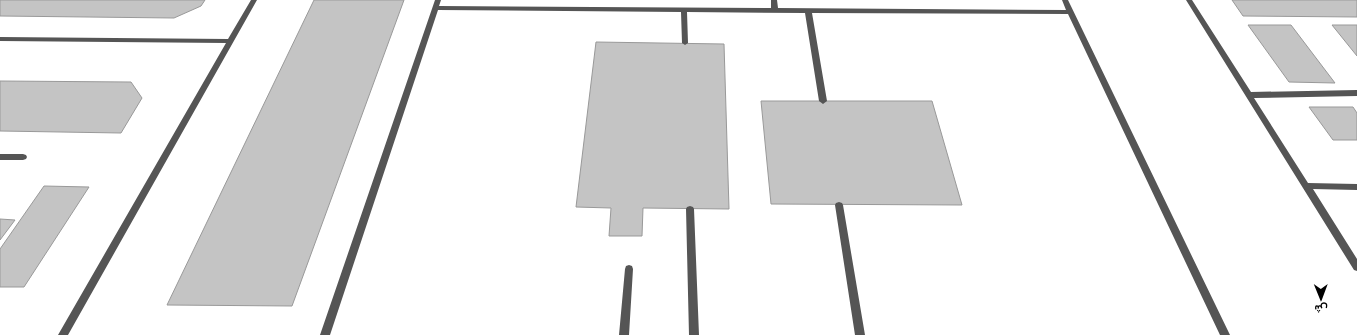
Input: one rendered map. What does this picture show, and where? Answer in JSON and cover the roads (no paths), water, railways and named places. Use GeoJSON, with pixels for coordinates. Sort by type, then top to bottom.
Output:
{"type":"FeatureCollection","features":[{"type":"Feature","properties":{"kind":"lane"},"geometry":{"type":"LineString","coordinates":[[63,335],[254,0]]}},
{"type":"Feature","properties":{"kind":"lane"},"geometry":{"type":"LineString","coordinates":[[774,0],[775,11]]}},
{"type":"Feature","properties":{"kind":"lane"},"geometry":{"type":"LineString","coordinates":[[1064,0],[1225,335]]}},
{"type":"Feature","properties":{"kind":"lane"},"geometry":{"type":"LineString","coordinates":[[1189,0],[1357,267]]}},
{"type":"Feature","properties":{"kind":"lane"},"geometry":{"type":"LineString","coordinates":[[325,335],[437,4],[684,10],[1070,12]]}},
{"type":"Feature","properties":{"kind":"lane"},"geometry":{"type":"LineString","coordinates":[[684,10],[685,43]]}},
{"type":"Feature","properties":{"kind":"lane"},"geometry":{"type":"LineString","coordinates":[[808,11],[823,101]]}},
{"type":"Feature","properties":{"kind":"lane"},"geometry":{"type":"LineString","coordinates":[[0,39],[231,41]]}},
{"type":"Feature","properties":{"kind":"lane"},"geometry":{"type":"LineString","coordinates":[[1248,95],[1357,93]]}},
{"type":"Feature","properties":{"kind":"lane"},"geometry":{"type":"LineString","coordinates":[[0,157],[22,157]]}},
{"type":"Feature","properties":{"kind":"lane"},"geometry":{"type":"LineString","coordinates":[[1306,186],[1357,187]]}},
{"type":"Feature","properties":{"kind":"lane"},"geometry":{"type":"LineString","coordinates":[[840,205],[860,335]]}},
{"type":"Feature","properties":{"kind":"lane"},"geometry":{"type":"LineString","coordinates":[[690,208],[694,335]]}},
{"type":"Feature","properties":{"kind":"lane"},"geometry":{"type":"LineString","coordinates":[[624,335],[629,269]]}}]}
